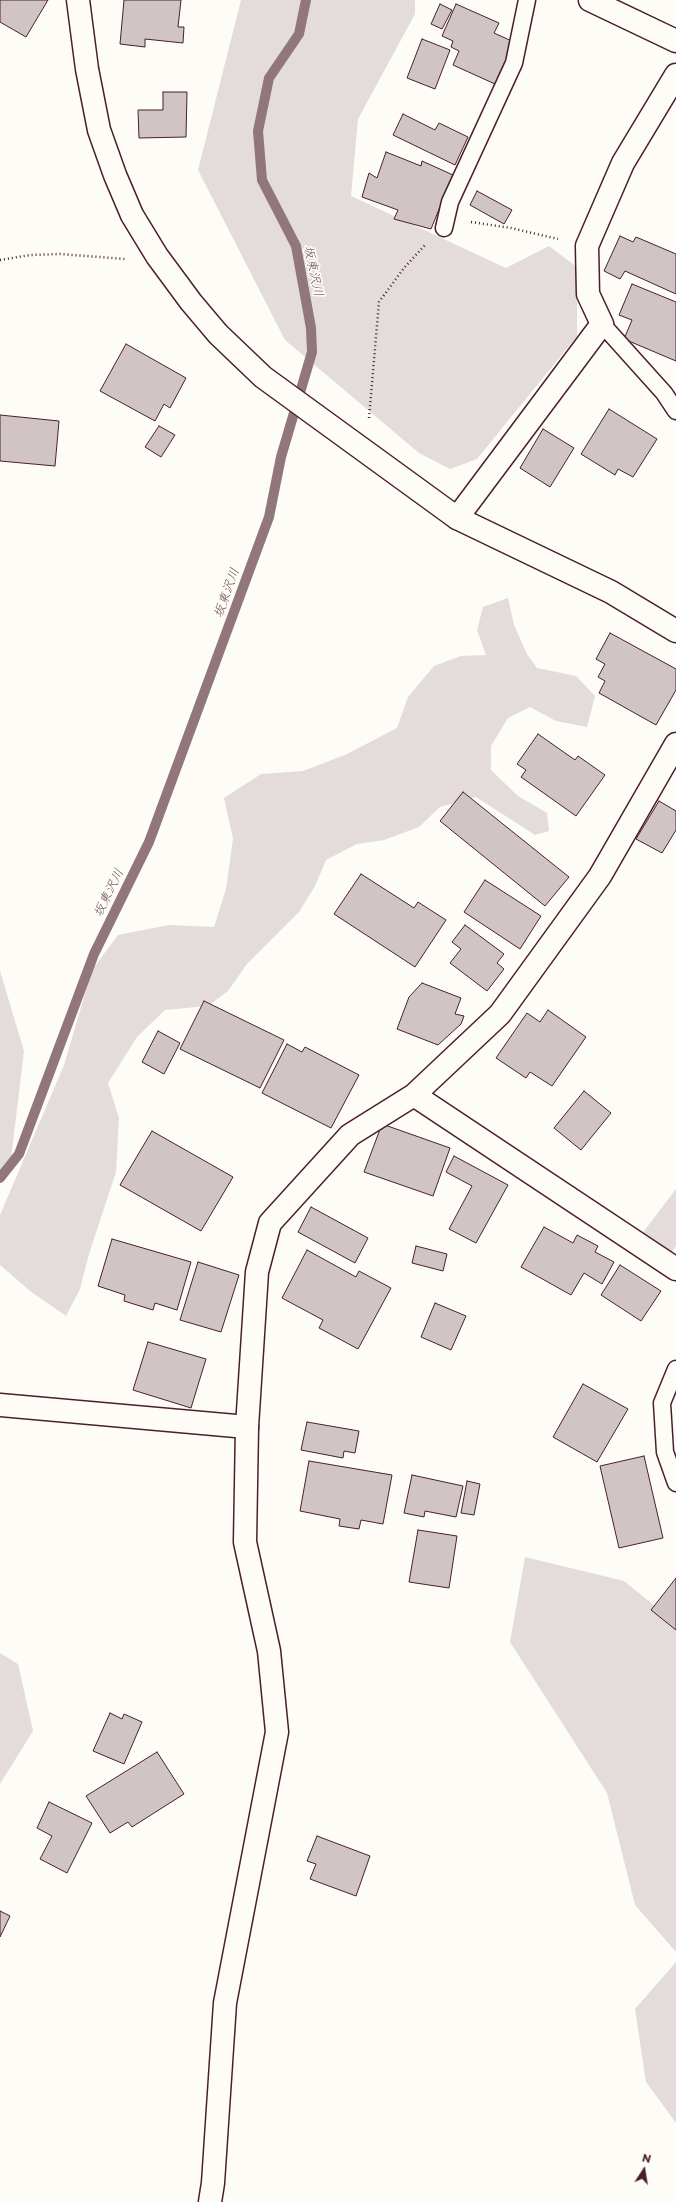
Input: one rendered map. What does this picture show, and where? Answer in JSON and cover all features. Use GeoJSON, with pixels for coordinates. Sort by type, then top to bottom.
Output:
{"type":"FeatureCollection","features":[{"type":"Feature","properties":{"kind":"street"},"geometry":{"type":"LineString","coordinates":[[78,0],[87,69],[99,130],[132,215],[157,256],[190,302],[218,334],[263,377],[457,518],[611,592],[676,631]]}},
{"type":"Feature","properties":{"kind":"street"},"geometry":{"type":"LineString","coordinates":[[590,0],[676,41]]}},
{"type":"Feature","properties":{"kind":"street"},"geometry":{"type":"LineString","coordinates":[[457,518],[602,324],[588,294],[587,246],[624,163],[676,75]]}},
{"type":"Feature","properties":{"kind":"street"},"geometry":{"type":"LineString","coordinates":[[210,2202],[214,2183],[225,2003],[277,1732],[269,1651],[245,1542],[247,1427],[257,1272],[270,1223],[350,1135],[414,1094],[500,1014],[600,876],[676,744]]}},
{"type":"Feature","properties":{"kind":"street"},"geometry":{"type":"LineString","coordinates":[[414,1094],[676,1269]]}},
{"type":"Feature","properties":{"kind":"street"},"geometry":{"type":"LineString","coordinates":[[0,1406],[247,1427]]}},
{"type":"Feature","properties":{"kind":"lane"},"geometry":{"type":"LineString","coordinates":[[444,228],[450,202],[514,63],[527,0]]}},
{"type":"Feature","properties":{"kind":"lane"},"geometry":{"type":"LineString","coordinates":[[602,324],[664,393],[676,410]]}},
{"type":"Feature","properties":{"kind":"lane"},"geometry":{"type":"LineString","coordinates":[[676,1369],[662,1403],[665,1452],[676,1484]]}},
{"type":"Feature","properties":{"kind":"path"},"geometry":{"type":"LineString","coordinates":[[366,453],[379,302],[404,268],[444,228],[475,221],[587,246]]}},
{"type":"Feature","properties":{"kind":"path"},"geometry":{"type":"LineString","coordinates":[[0,260],[30,255],[60,254],[131,260],[157,256]]}},
{"type":"Feature","properties":{"kind":"shaded area"},"geometry":{"type":"Polygon","coordinates":[[[241,0],[415,0],[415,14],[358,119],[351,196],[506,268],[549,246],[577,267],[577,336],[477,459],[450,469],[419,453],[285,340],[198,170],[241,0]]]}},
{"type":"Feature","properties":{"kind":"shaded area"},"geometry":{"type":"Polygon","coordinates":[[[508,598],[514,625],[527,654],[537,668],[576,676],[595,696],[587,727],[556,721],[530,707],[508,718],[491,746],[491,770],[518,796],[547,813],[549,831],[535,835],[476,797],[440,807],[419,827],[384,840],[357,844],[326,860],[315,886],[299,912],[247,964],[228,991],[208,1006],[165,1010],[137,1037],[108,1083],[119,1118],[116,1172],[89,1254],[80,1289],[66,1316],[30,1291],[0,1265],[0,1215],[64,1065],[92,970],[118,935],[169,925],[214,927],[226,889],[233,839],[224,798],[261,774],[303,771],[345,755],[397,728],[408,697],[434,666],[461,656],[486,655],[477,630],[483,607],[508,598]]]}},
{"type":"Feature","properties":{"kind":"shaded area"},"geometry":{"type":"Polygon","coordinates":[[[0,971],[24,1051],[11,1159],[0,1179],[0,971]]]}},
{"type":"Feature","properties":{"kind":"shaded area"},"geometry":{"type":"Polygon","coordinates":[[[676,1189],[676,1246],[669,1255],[641,1235],[676,1189]]]}},
{"type":"Feature","properties":{"kind":"shaded area"},"geometry":{"type":"Polygon","coordinates":[[[525,1557],[624,1581],[676,1623],[676,1952],[635,1905],[607,1793],[510,1642],[525,1557]]]}},
{"type":"Feature","properties":{"kind":"shaded area"},"geometry":{"type":"Polygon","coordinates":[[[0,1653],[18,1664],[33,1731],[0,1784],[0,1653]]]}},
{"type":"Feature","properties":{"kind":"shaded area"},"geometry":{"type":"Polygon","coordinates":[[[676,1962],[676,2123],[646,2082],[635,2009],[676,1962]]]}},
{"type":"Feature","properties":{"kind":"building"},"geometry":{"type":"Polygon","coordinates":[[[0,0],[48,0],[26,37],[0,22],[0,0]]]}},
{"type":"Feature","properties":{"kind":"building"},"geometry":{"type":"Polygon","coordinates":[[[124,0],[181,0],[178,27],[184,27],[183,43],[145,39],[145,47],[120,44],[124,0]]]}},
{"type":"Feature","properties":{"kind":"building"},"geometry":{"type":"Polygon","coordinates":[[[440,4],[452,10],[442,29],[431,24],[440,4]]]}},
{"type":"Feature","properties":{"kind":"building"},"geometry":{"type":"Polygon","coordinates":[[[456,4],[499,23],[494,33],[514,42],[495,84],[453,65],[459,51],[451,47],[453,41],[442,36],[456,4]]]}},
{"type":"Feature","properties":{"kind":"building"},"geometry":{"type":"Polygon","coordinates":[[[422,39],[450,50],[435,89],[407,78],[422,39]]]}},
{"type":"Feature","properties":{"kind":"building"},"geometry":{"type":"Polygon","coordinates":[[[163,92],[187,92],[186,137],[139,138],[138,110],[163,110],[163,92]]]}},
{"type":"Feature","properties":{"kind":"building"},"geometry":{"type":"Polygon","coordinates":[[[403,114],[435,130],[439,123],[468,137],[455,165],[393,135],[403,114]]]}},
{"type":"Feature","properties":{"kind":"building"},"geometry":{"type":"Polygon","coordinates":[[[386,152],[421,166],[422,161],[453,175],[431,229],[394,219],[398,210],[362,197],[369,173],[377,178],[386,152]]]}},
{"type":"Feature","properties":{"kind":"building"},"geometry":{"type":"Polygon","coordinates":[[[477,191],[512,210],[504,224],[470,205],[477,191]]]}},
{"type":"Feature","properties":{"kind":"building"},"geometry":{"type":"Polygon","coordinates":[[[620,236],[633,242],[636,237],[676,254],[676,294],[625,271],[620,279],[604,271],[620,236]]]}},
{"type":"Feature","properties":{"kind":"building"},"geometry":{"type":"Polygon","coordinates":[[[632,284],[676,302],[676,361],[624,339],[632,320],[619,315],[632,284]]]}},
{"type":"Feature","properties":{"kind":"building"},"geometry":{"type":"Polygon","coordinates":[[[126,344],[186,378],[170,408],[164,404],[155,421],[100,391],[126,344]]]}},
{"type":"Feature","properties":{"kind":"building"},"geometry":{"type":"Polygon","coordinates":[[[609,409],[657,439],[633,477],[618,469],[615,475],[581,454],[609,409]]]}},
{"type":"Feature","properties":{"kind":"building"},"geometry":{"type":"Polygon","coordinates":[[[0,415],[59,421],[55,466],[0,461],[0,415]]]}},
{"type":"Feature","properties":{"kind":"building"},"geometry":{"type":"Polygon","coordinates":[[[159,426],[175,435],[161,457],[145,447],[159,426]]]}},
{"type":"Feature","properties":{"kind":"building"},"geometry":{"type":"Polygon","coordinates":[[[543,429],[574,448],[550,487],[520,468],[543,429]]]}},
{"type":"Feature","properties":{"kind":"building"},"geometry":{"type":"Polygon","coordinates":[[[610,633],[676,669],[676,690],[656,725],[599,693],[605,681],[598,677],[605,664],[596,659],[610,633]]]}},
{"type":"Feature","properties":{"kind":"building"},"geometry":{"type":"Polygon","coordinates":[[[538,734],[575,760],[578,756],[605,775],[576,816],[521,777],[526,770],[517,764],[538,734]]]}},
{"type":"Feature","properties":{"kind":"building"},"geometry":{"type":"Polygon","coordinates":[[[463,792],[569,877],[545,906],[440,821],[463,792]]]}},
{"type":"Feature","properties":{"kind":"building"},"geometry":{"type":"Polygon","coordinates":[[[659,801],[676,811],[676,830],[662,853],[636,839],[659,801]]]}},
{"type":"Feature","properties":{"kind":"building"},"geometry":{"type":"Polygon","coordinates":[[[361,874],[414,908],[418,902],[446,920],[415,967],[334,914],[361,874]]]}},
{"type":"Feature","properties":{"kind":"building"},"geometry":{"type":"Polygon","coordinates":[[[485,880],[541,916],[520,949],[464,912],[485,880]]]}},
{"type":"Feature","properties":{"kind":"building"},"geometry":{"type":"Polygon","coordinates":[[[465,925],[504,954],[497,963],[504,969],[487,991],[450,963],[461,949],[452,942],[465,925]]]}},
{"type":"Feature","properties":{"kind":"building"},"geometry":{"type":"Polygon","coordinates":[[[422,983],[461,998],[455,1014],[464,1016],[461,1024],[438,1045],[397,1029],[409,997],[422,983]]]}},
{"type":"Feature","properties":{"kind":"building"},"geometry":{"type":"Polygon","coordinates":[[[204,1001],[284,1040],[260,1088],[180,1049],[204,1001]]]}},
{"type":"Feature","properties":{"kind":"building"},"geometry":{"type":"Polygon","coordinates":[[[548,1010],[586,1037],[552,1086],[530,1072],[526,1078],[496,1058],[527,1013],[540,1022],[548,1010]]]}},
{"type":"Feature","properties":{"kind":"building"},"geometry":{"type":"Polygon","coordinates":[[[158,1031],[180,1043],[164,1074],[142,1062],[158,1031]]]}},
{"type":"Feature","properties":{"kind":"building"},"geometry":{"type":"Polygon","coordinates":[[[287,1044],[302,1052],[305,1047],[359,1075],[331,1128],[262,1093],[287,1044]]]}},
{"type":"Feature","properties":{"kind":"building"},"geometry":{"type":"Polygon","coordinates":[[[584,1091],[611,1113],[581,1150],[554,1128],[584,1091]]]}},
{"type":"Feature","properties":{"kind":"building"},"geometry":{"type":"Polygon","coordinates":[[[382,1124],[450,1148],[433,1196],[364,1172],[382,1124]]]}},
{"type":"Feature","properties":{"kind":"building"},"geometry":{"type":"Polygon","coordinates":[[[152,1131],[233,1177],[201,1231],[120,1185],[152,1131]]]}},
{"type":"Feature","properties":{"kind":"building"},"geometry":{"type":"Polygon","coordinates":[[[454,1156],[508,1185],[476,1243],[449,1229],[472,1186],[446,1172],[454,1156]]]}},
{"type":"Feature","properties":{"kind":"building"},"geometry":{"type":"Polygon","coordinates":[[[311,1207],[368,1238],[355,1263],[298,1232],[311,1207]]]}},
{"type":"Feature","properties":{"kind":"building"},"geometry":{"type":"Polygon","coordinates":[[[544,1227],[573,1243],[577,1235],[598,1246],[595,1252],[614,1262],[602,1284],[584,1273],[571,1295],[521,1267],[544,1227]]]}},
{"type":"Feature","properties":{"kind":"building"},"geometry":{"type":"Polygon","coordinates":[[[112,1239],[191,1262],[177,1310],[155,1303],[153,1310],[124,1301],[125,1295],[98,1286],[112,1239]]]}},
{"type":"Feature","properties":{"kind":"building"},"geometry":{"type":"Polygon","coordinates":[[[416,1246],[447,1254],[443,1271],[412,1263],[416,1246]]]}},
{"type":"Feature","properties":{"kind":"building"},"geometry":{"type":"Polygon","coordinates":[[[307,1250],[356,1277],[359,1271],[391,1288],[358,1349],[319,1328],[323,1320],[282,1298],[307,1250]]]}},
{"type":"Feature","properties":{"kind":"building"},"geometry":{"type":"Polygon","coordinates":[[[198,1262],[239,1275],[221,1332],[180,1320],[198,1262]]]}},
{"type":"Feature","properties":{"kind":"building"},"geometry":{"type":"Polygon","coordinates":[[[620,1265],[661,1291],[641,1321],[601,1295],[620,1265]]]}},
{"type":"Feature","properties":{"kind":"building"},"geometry":{"type":"Polygon","coordinates":[[[435,1303],[466,1316],[451,1350],[421,1337],[435,1303]]]}},
{"type":"Feature","properties":{"kind":"building"},"geometry":{"type":"Polygon","coordinates":[[[148,1342],[206,1359],[191,1408],[133,1390],[148,1342]]]}},
{"type":"Feature","properties":{"kind":"building"},"geometry":{"type":"Polygon","coordinates":[[[583,1384],[628,1409],[597,1462],[553,1437],[583,1384]]]}},
{"type":"Feature","properties":{"kind":"building"},"geometry":{"type":"Polygon","coordinates":[[[307,1422],[359,1431],[355,1453],[344,1451],[343,1458],[301,1450],[307,1422]]]}},
{"type":"Feature","properties":{"kind":"building"},"geometry":{"type":"Polygon","coordinates":[[[644,1456],[663,1538],[619,1548],[600,1466],[644,1456]]]}},
{"type":"Feature","properties":{"kind":"building"},"geometry":{"type":"Polygon","coordinates":[[[309,1461],[392,1475],[383,1524],[361,1520],[359,1529],[339,1526],[340,1519],[300,1511],[309,1461]]]}},
{"type":"Feature","properties":{"kind":"building"},"geometry":{"type":"Polygon","coordinates":[[[412,1475],[463,1486],[456,1517],[425,1511],[424,1517],[404,1513],[412,1475]]]}},
{"type":"Feature","properties":{"kind":"building"},"geometry":{"type":"Polygon","coordinates":[[[467,1481],[480,1484],[474,1515],[461,1513],[467,1481]]]}},
{"type":"Feature","properties":{"kind":"building"},"geometry":{"type":"Polygon","coordinates":[[[418,1530],[457,1536],[449,1588],[409,1582],[418,1530]]]}},
{"type":"Feature","properties":{"kind":"building"},"geometry":{"type":"Polygon","coordinates":[[[676,1578],[676,1630],[651,1610],[676,1578]]]}},
{"type":"Feature","properties":{"kind":"building"},"geometry":{"type":"Polygon","coordinates":[[[110,1713],[122,1719],[124,1714],[142,1722],[124,1764],[93,1751],[110,1713]]]}},
{"type":"Feature","properties":{"kind":"building"},"geometry":{"type":"Polygon","coordinates":[[[157,1752],[184,1794],[132,1827],[128,1822],[110,1833],[86,1796],[157,1752]]]}},
{"type":"Feature","properties":{"kind":"building"},"geometry":{"type":"Polygon","coordinates":[[[49,1802],[92,1823],[67,1873],[40,1859],[52,1836],[37,1828],[49,1802]]]}},
{"type":"Feature","properties":{"kind":"building"},"geometry":{"type":"Polygon","coordinates":[[[317,1836],[370,1856],[356,1896],[310,1879],[316,1864],[307,1861],[317,1836]]]}},
{"type":"Feature","properties":{"kind":"building"},"geometry":{"type":"Polygon","coordinates":[[[0,1911],[10,1916],[0,1937],[0,1911]]]}},
{"type":"Feature","properties":{"kind":"waterway","name":"坂東沢川"},"geometry":{"type":"LineString","coordinates":[[0,1178],[19,1154],[94,954],[149,842],[269,517],[281,457],[312,352],[311,328],[296,246],[262,180],[258,131],[269,78],[299,34],[306,0]]}}]}
